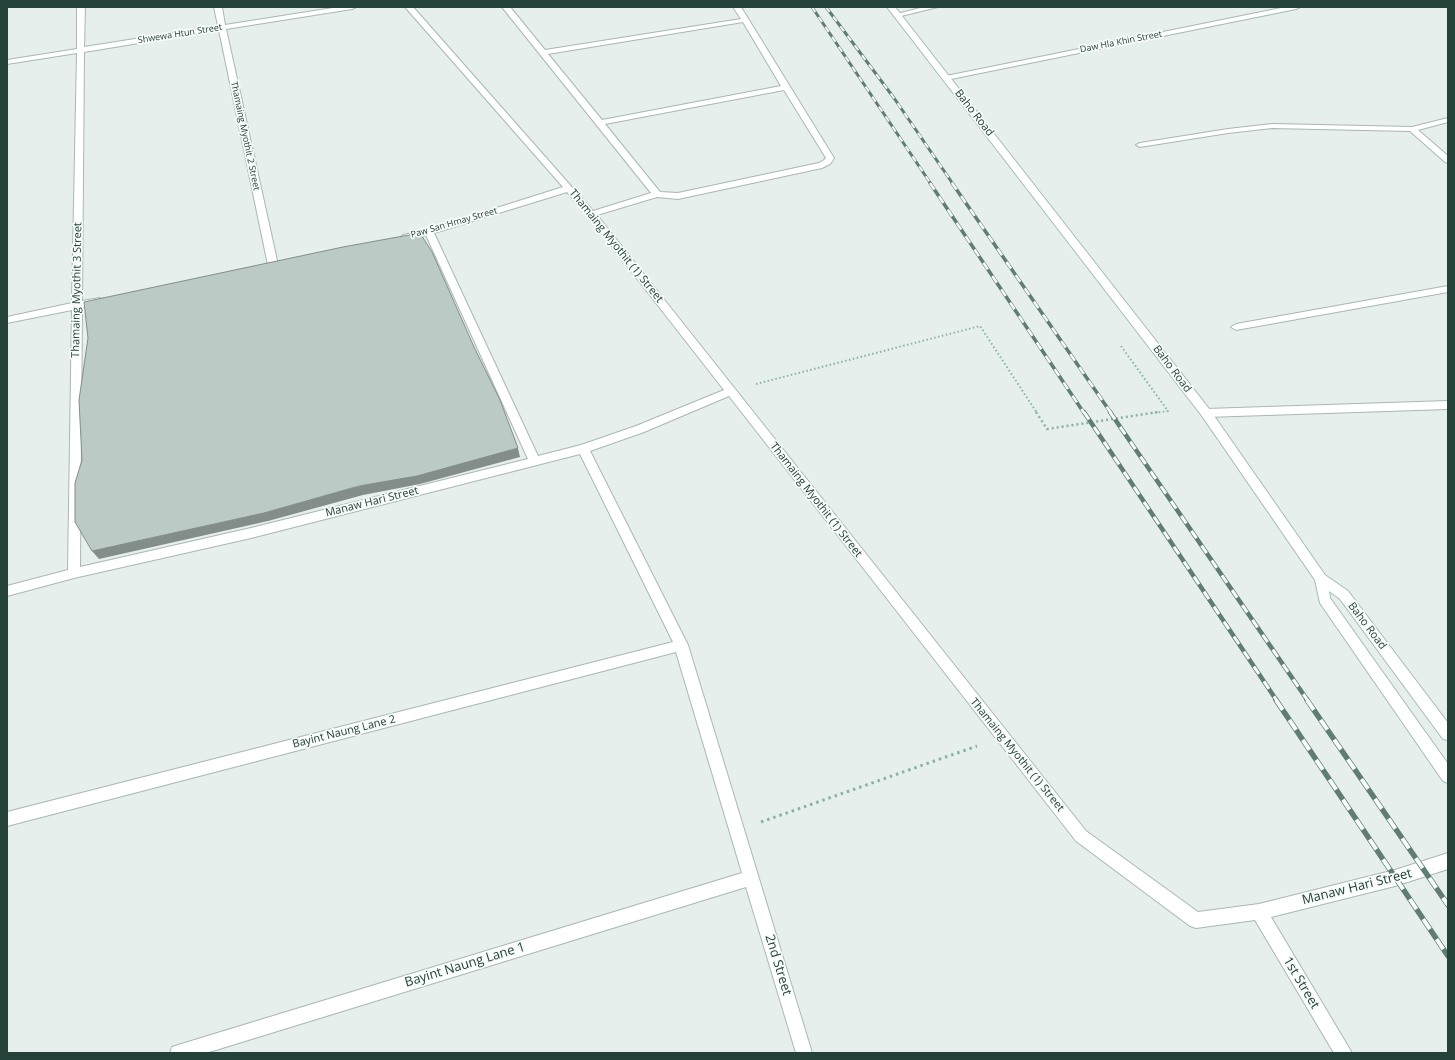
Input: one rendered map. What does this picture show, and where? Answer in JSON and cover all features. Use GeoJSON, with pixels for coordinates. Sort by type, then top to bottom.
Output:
{"type":"FeatureCollection","features":[{"type":"Feature","properties":{"kind":"street","name":"Thamaing Myothit 3 Street"},"geometry":{"type":"LineString","coordinates":[[74,573],[81,7]]}},
{"type":"Feature","properties":{"kind":"street","name":"Thamaing Myothit 2 Street"},"geometry":{"type":"LineString","coordinates":[[218,7],[272,265]]}},
{"type":"Feature","properties":{"kind":"street","name":"Shwewa Htun Street"},"geometry":{"type":"LineString","coordinates":[[7,62],[352,7]]}},
{"type":"Feature","properties":{"kind":"street","name":"Thamaing Myothit (1) Street"},"geometry":{"type":"LineString","coordinates":[[409,7],[591,214],[1081,836],[1196,920],[1262,911]]}},
{"type":"Feature","properties":{"kind":"street"},"geometry":{"type":"LineString","coordinates":[[506,7],[657,194]]}},
{"type":"Feature","properties":{"kind":"street"},"geometry":{"type":"LineString","coordinates":[[591,214],[657,194],[678,196],[822,165],[830,158],[737,7]]}},
{"type":"Feature","properties":{"kind":"street"},"geometry":{"type":"LineString","coordinates":[[894,11],[934,7]]}},
{"type":"Feature","properties":{"kind":"street","name":"Daw Hla Khin Street"},"geometry":{"type":"LineString","coordinates":[[946,78],[1296,7]]}},
{"type":"Feature","properties":{"kind":"street","name":"Baho Road"},"geometry":{"type":"LineString","coordinates":[[894,11],[1206,413],[1321,579],[1344,595],[1448,734]]}},
{"type":"Feature","properties":{"kind":"street"},"geometry":{"type":"LineString","coordinates":[[543,53],[745,20]]}},
{"type":"Feature","properties":{"kind":"street"},"geometry":{"type":"LineString","coordinates":[[599,123],[786,87]]}},
{"type":"Feature","properties":{"kind":"street"},"geometry":{"type":"LineString","coordinates":[[1140,145],[1228,131],[1272,126],[1412,129],[1448,120]]}},
{"type":"Feature","properties":{"kind":"street"},"geometry":{"type":"LineString","coordinates":[[1412,129],[1448,160]]}},
{"type":"Feature","properties":{"kind":"street","name":"Paw San Hmay Street"},"geometry":{"type":"LineString","coordinates":[[397,239],[429,232],[569,188]]}},
{"type":"Feature","properties":{"kind":"street"},"geometry":{"type":"LineString","coordinates":[[429,232],[535,461]]}},
{"type":"Feature","properties":{"kind":"street"},"geometry":{"type":"LineString","coordinates":[[1236,327],[1448,288]]}},
{"type":"Feature","properties":{"kind":"street"},"geometry":{"type":"LineString","coordinates":[[7,320],[108,299]]}},
{"type":"Feature","properties":{"kind":"street","name":"Manaw Hari Street"},"geometry":{"type":"LineString","coordinates":[[7,591],[74,573],[251,533],[583,449],[640,429],[731,391]]}},
{"type":"Feature","properties":{"kind":"street"},"geometry":{"type":"LineString","coordinates":[[1206,413],[1448,405]]}},
{"type":"Feature","properties":{"kind":"street","name":"2nd Street"},"geometry":{"type":"LineString","coordinates":[[583,449],[681,645],[804,1053]]}},
{"type":"Feature","properties":{"kind":"street"},"geometry":{"type":"LineString","coordinates":[[1321,579],[1324,599],[1448,776]]}},
{"type":"Feature","properties":{"kind":"street","name":"Bayint Naung Lane 2"},"geometry":{"type":"LineString","coordinates":[[7,819],[681,645]]}},
{"type":"Feature","properties":{"kind":"street","name":"Manaw Hari Street"},"geometry":{"type":"LineString","coordinates":[[1262,911],[1395,878],[1448,861]]}},
{"type":"Feature","properties":{"kind":"street","name":"Bayint Naung Lane 1"},"geometry":{"type":"LineString","coordinates":[[178,1053],[751,878]]}},
{"type":"Feature","properties":{"kind":"street","name":"1st Street"},"geometry":{"type":"LineString","coordinates":[[1262,911],[1344,1053]]}},
{"type":"Feature","properties":{"kind":"path"},"geometry":{"type":"LineString","coordinates":[[731,391],[980,326],[1047,429],[1168,411],[1120,346],[1151,341]]}},
{"type":"Feature","properties":{"kind":"path"},"geometry":{"type":"LineString","coordinates":[[737,831],[1002,737]]}},
{"type":"Feature","properties":{"kind":"building"},"geometry":{"type":"Polygon","coordinates":[[[420,233],[432,252],[474,347],[500,400],[518,448],[417,476],[359,486],[264,513],[92,551],[75,522],[75,483],[82,460],[79,400],[88,338],[84,302],[343,247],[420,233]]]}},
{"type":"Feature","properties":{"kind":"railway"},"geometry":{"type":"LineString","coordinates":[[812,7],[931,184]]}},
{"type":"Feature","properties":{"kind":"railway"},"geometry":{"type":"LineString","coordinates":[[826,7],[894,98],[953,184]]}},
{"type":"Feature","properties":{"kind":"railway"},"geometry":{"type":"LineString","coordinates":[[930,183],[1084,413]]}},
{"type":"Feature","properties":{"kind":"railway"},"geometry":{"type":"LineString","coordinates":[[952,183],[1111,413]]}},
{"type":"Feature","properties":{"kind":"railway"},"geometry":{"type":"LineString","coordinates":[[1084,412],[1277,701]]}},
{"type":"Feature","properties":{"kind":"railway"},"geometry":{"type":"LineString","coordinates":[[1110,412],[1308,701]]}},
{"type":"Feature","properties":{"kind":"railway"},"geometry":{"type":"LineString","coordinates":[[1276,700],[1448,956]]}},
{"type":"Feature","properties":{"kind":"railway"},"geometry":{"type":"LineString","coordinates":[[1307,700],[1448,905]]}}]}
